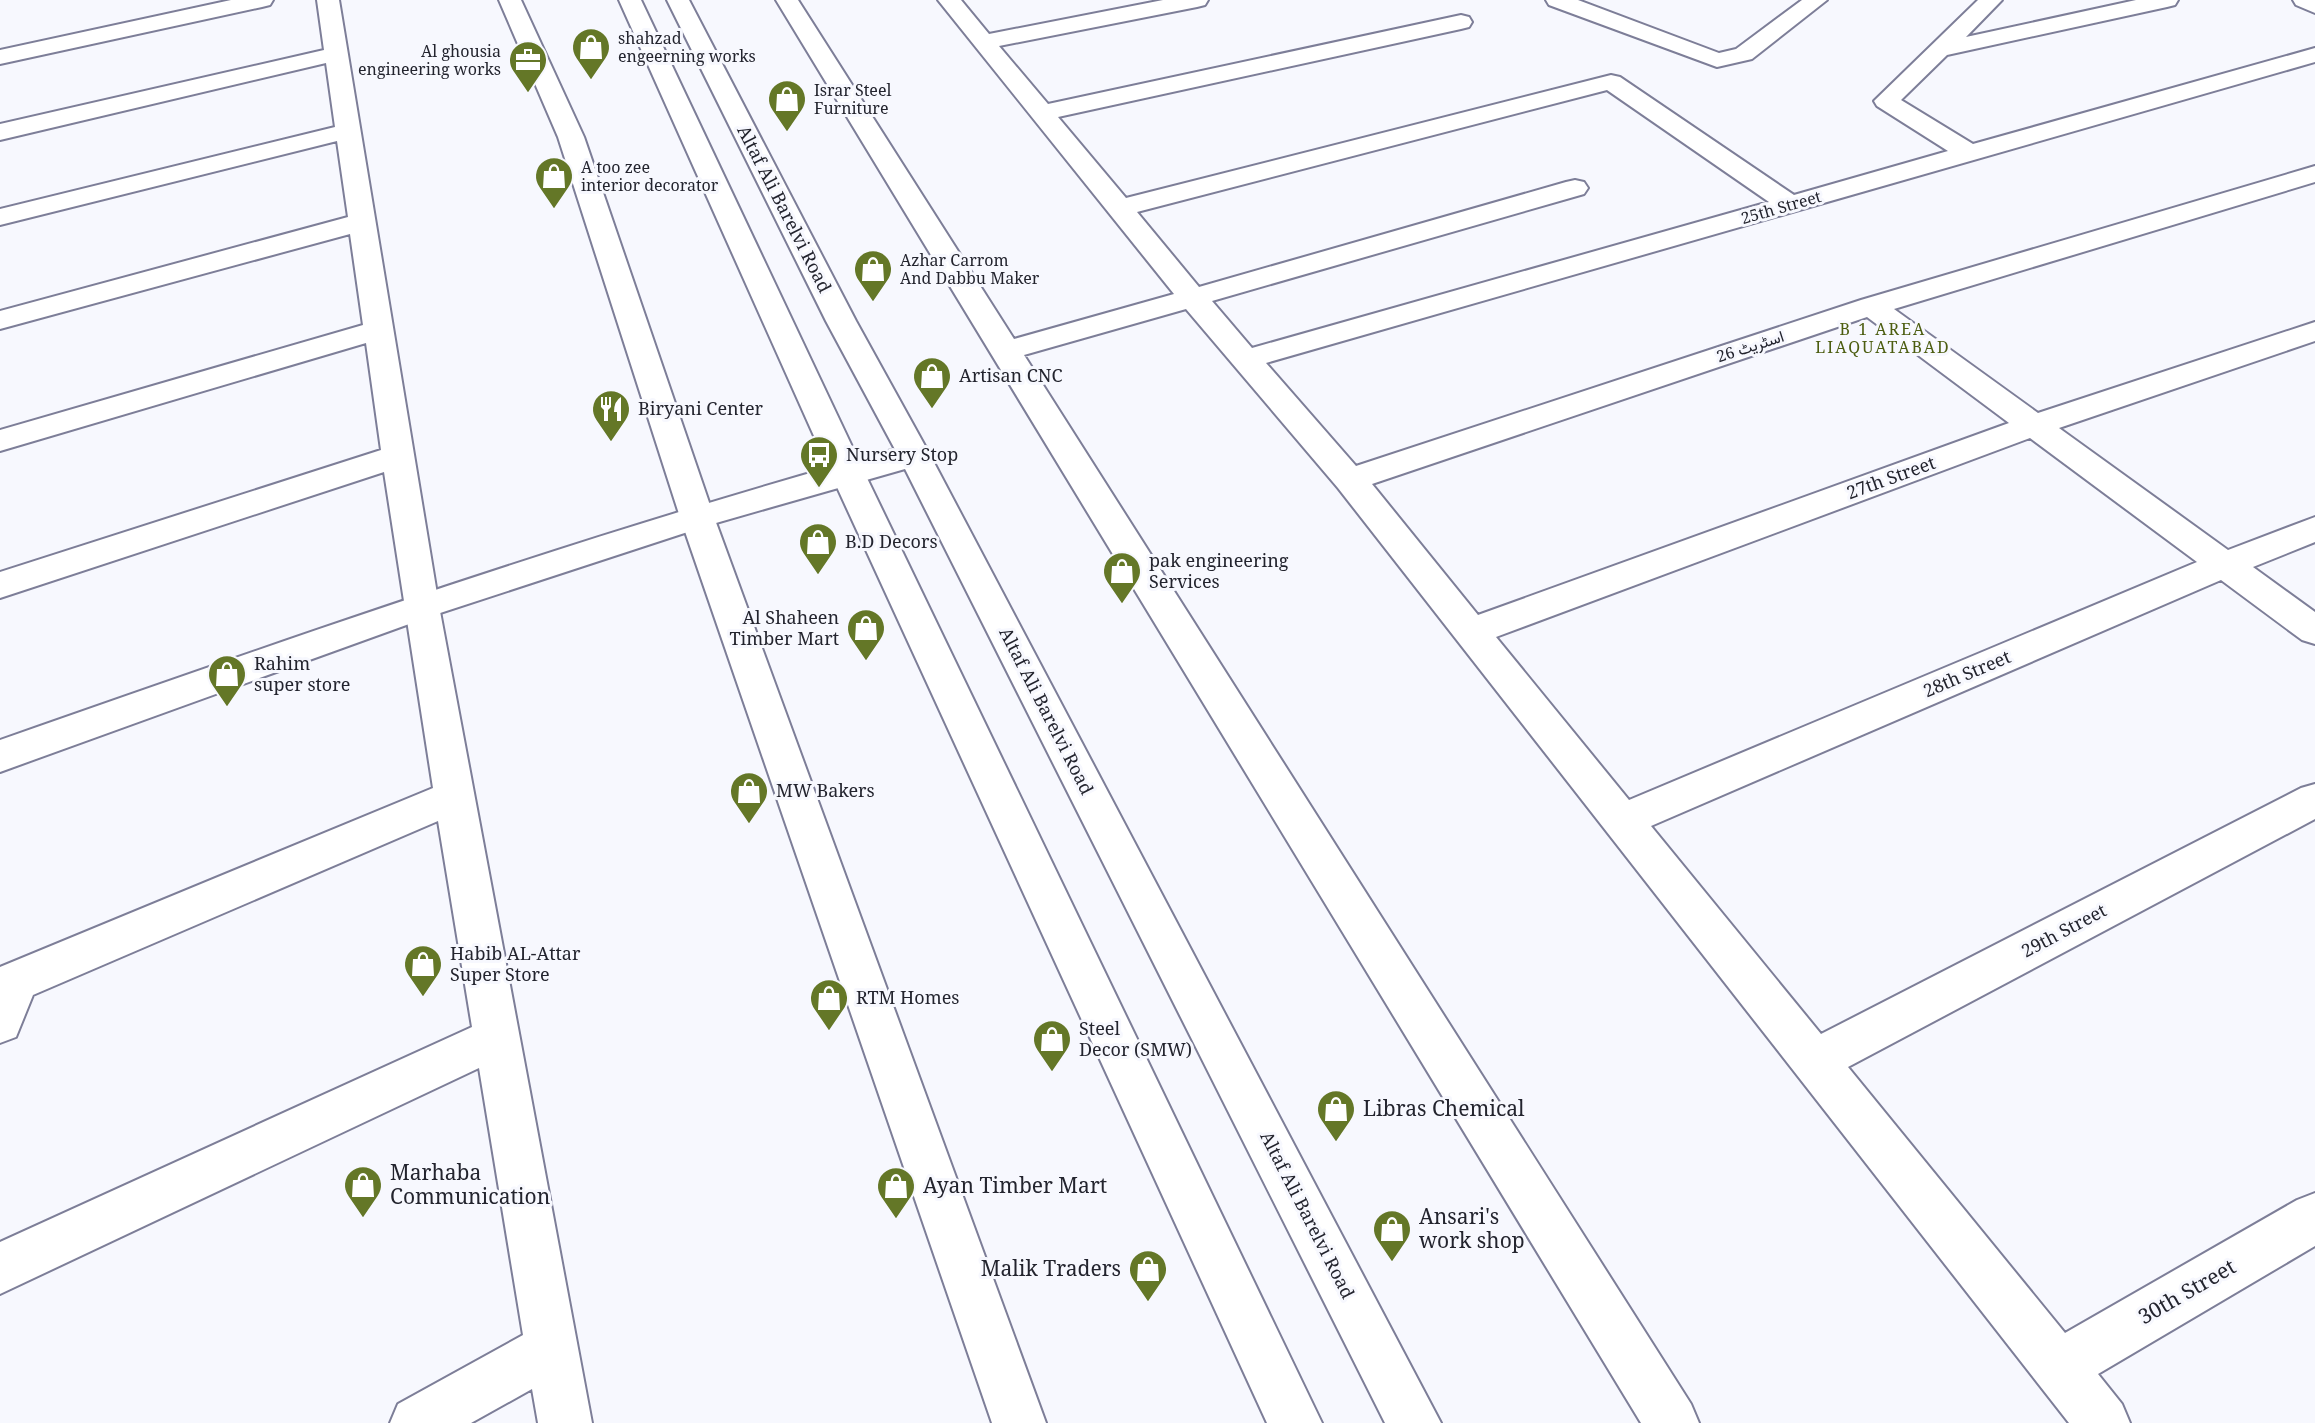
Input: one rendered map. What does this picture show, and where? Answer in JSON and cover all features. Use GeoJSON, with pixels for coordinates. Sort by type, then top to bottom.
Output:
{"type":"FeatureCollection","features":[{"type":"Feature","properties":{"kind":"street"},"geometry":{"type":"LineString","coordinates":[[0,57],[261,0]]}},
{"type":"Feature","properties":{"kind":"street"},"geometry":{"type":"LineString","coordinates":[[328,0],[421,607],[565,1423]]}},
{"type":"Feature","properties":{"kind":"street"},"geometry":{"type":"LineString","coordinates":[[510,0],[571,137],[697,517],[1018,1423]]}},
{"type":"Feature","properties":{"kind":"street"},"geometry":{"type":"LineString","coordinates":[[630,0],[848,474],[1295,1423]]}},
{"type":"Feature","properties":{"kind":"street","name":"Altaf Ali Barelvi Road"},"geometry":{"type":"LineString","coordinates":[[678,0],[841,321],[914,455],[1414,1423]]}},
{"type":"Feature","properties":{"kind":"street"},"geometry":{"type":"LineString","coordinates":[[949,0],[1193,298],[1350,480],[2103,1423]]}},
{"type":"Feature","properties":{"kind":"street"},"geometry":{"type":"LineString","coordinates":[[984,42],[1197,0]]}},
{"type":"Feature","properties":{"kind":"street"},"geometry":{"type":"LineString","coordinates":[[1557,0],[1717,60],[1744,54],[1816,0]]}},
{"type":"Feature","properties":{"kind":"street"},"geometry":{"type":"LineString","coordinates":[[1969,153],[1886,102],[1991,0]]}},
{"type":"Feature","properties":{"kind":"street"},"geometry":{"type":"LineString","coordinates":[[1942,49],[2167,0]]}},
{"type":"Feature","properties":{"kind":"street"},"geometry":{"type":"LineString","coordinates":[[2304,0],[2315,6]]}},
{"type":"Feature","properties":{"kind":"street"},"geometry":{"type":"LineString","coordinates":[[796,1],[1006,351],[1672,1423]]}},
{"type":"Feature","properties":{"kind":"street"},"geometry":{"type":"LineString","coordinates":[[1042,113],[1461,22]]}},
{"type":"Feature","properties":{"kind":"street"},"geometry":{"type":"LineString","coordinates":[[0,132],[336,54]]}},
{"type":"Feature","properties":{"kind":"street","name":"25th Street"},"geometry":{"type":"LineString","coordinates":[[1246,359],[2315,55]]}},
{"type":"Feature","properties":{"kind":"street"},"geometry":{"type":"LineString","coordinates":[[1120,208],[1611,82],[1790,204]]}},
{"type":"Feature","properties":{"kind":"street"},"geometry":{"type":"LineString","coordinates":[[0,217],[348,131]]}},
{"type":"Feature","properties":{"kind":"street","name":"اسٹریٹ 26"},"geometry":{"type":"LineString","coordinates":[[1350,480],[1871,306],[2315,174]]}},
{"type":"Feature","properties":{"kind":"street"},"geometry":{"type":"LineString","coordinates":[[1006,351],[1575,188]]}},
{"type":"Feature","properties":{"kind":"street"},"geometry":{"type":"LineString","coordinates":[[0,320],[362,222]]}},
{"type":"Feature","properties":{"kind":"street"},"geometry":{"type":"LineString","coordinates":[[1871,306],[2315,631]]}},
{"type":"Feature","properties":{"kind":"street"},"geometry":{"type":"LineString","coordinates":[[0,441],[378,330]]}},
{"type":"Feature","properties":{"kind":"street","name":"27th Street"},"geometry":{"type":"LineString","coordinates":[[1471,632],[2034,425],[2315,331]]}},
{"type":"Feature","properties":{"kind":"street"},"geometry":{"type":"LineString","coordinates":[[0,756],[421,607],[697,517],[914,455]]}},
{"type":"Feature","properties":{"kind":"street"},"geometry":{"type":"LineString","coordinates":[[0,586],[398,456]]}},
{"type":"Feature","properties":{"kind":"street","name":"28th Street"},"geometry":{"type":"LineString","coordinates":[[1621,821],[2224,565],[2315,529]]}},
{"type":"Feature","properties":{"kind":"street"},"geometry":{"type":"LineString","coordinates":[[5,997],[456,796]]}},
{"type":"Feature","properties":{"kind":"street","name":"29th Street"},"geometry":{"type":"LineString","coordinates":[[1813,1062],[2315,800]]}},
{"type":"Feature","properties":{"kind":"street"},"geometry":{"type":"LineString","coordinates":[[0,1268],[498,1037]]}},
{"type":"Feature","properties":{"kind":"street","name":"30th Street"},"geometry":{"type":"LineString","coordinates":[[2058,1367],[2315,1218]]}},
{"type":"Feature","properties":{"kind":"street"},"geometry":{"type":"LineString","coordinates":[[417,1423],[552,1348]]}},
{"type":"Feature","properties":{"kind":"place","name":"shahzad engeerning works"},"geometry":{"type":"Point","coordinates":[591,81]}},
{"type":"Feature","properties":{"kind":"place","name":"Al ghousia engineering works"},"geometry":{"type":"Point","coordinates":[528,94]}},
{"type":"Feature","properties":{"kind":"place","name":"Israr Steel Furniture"},"geometry":{"type":"Point","coordinates":[787,133]}},
{"type":"Feature","properties":{"kind":"place","name":"A too zee interior decorator"},"geometry":{"type":"Point","coordinates":[554,210]}},
{"type":"Feature","properties":{"kind":"place","name":"Azhar Carrom And Dabbu Maker"},"geometry":{"type":"Point","coordinates":[873,303]}},
{"type":"Feature","properties":{"kind":"place","name":"Artisan CNC"},"geometry":{"type":"Point","coordinates":[932,410]}},
{"type":"Feature","properties":{"kind":"place","name":"Biryani Center"},"geometry":{"type":"Point","coordinates":[611,443]}},
{"type":"Feature","properties":{"kind":"place","name":"Nursery Stop"},"geometry":{"type":"Point","coordinates":[819,489]}},
{"type":"Feature","properties":{"kind":"place","name":"B.D Decors"},"geometry":{"type":"Point","coordinates":[818,576]}},
{"type":"Feature","properties":{"kind":"place","name":"pak engineering Services"},"geometry":{"type":"Point","coordinates":[1122,605]}},
{"type":"Feature","properties":{"kind":"place","name":"Al Shaheen Timber Mart"},"geometry":{"type":"Point","coordinates":[866,662]}},
{"type":"Feature","properties":{"kind":"place","name":"Rahim super store"},"geometry":{"type":"Point","coordinates":[227,708]}},
{"type":"Feature","properties":{"kind":"place","name":"MW Bakers"},"geometry":{"type":"Point","coordinates":[749,825]}},
{"type":"Feature","properties":{"kind":"place","name":"Habib AL-Attar Super Store"},"geometry":{"type":"Point","coordinates":[423,998]}},
{"type":"Feature","properties":{"kind":"place","name":"RTM Homes"},"geometry":{"type":"Point","coordinates":[829,1032]}},
{"type":"Feature","properties":{"kind":"place","name":"Steel Decor (SMW)"},"geometry":{"type":"Point","coordinates":[1052,1073]}},
{"type":"Feature","properties":{"kind":"place","name":"Libras Chemical"},"geometry":{"type":"Point","coordinates":[1336,1143]}},
{"type":"Feature","properties":{"kind":"place","name":"Marhaba Communication"},"geometry":{"type":"Point","coordinates":[363,1219]}},
{"type":"Feature","properties":{"kind":"place","name":"Ayan Timber Mart"},"geometry":{"type":"Point","coordinates":[896,1220]}},
{"type":"Feature","properties":{"kind":"place","name":"Ansari's work shop"},"geometry":{"type":"Point","coordinates":[1392,1263]}},
{"type":"Feature","properties":{"kind":"place","name":"Malik Traders"},"geometry":{"type":"Point","coordinates":[1148,1303]}},
{"type":"Feature","properties":{"kind":"district","name":"B 1 AREA LIAQUATABAD"},"geometry":{"type":"Point","coordinates":[1883,338]}}]}
